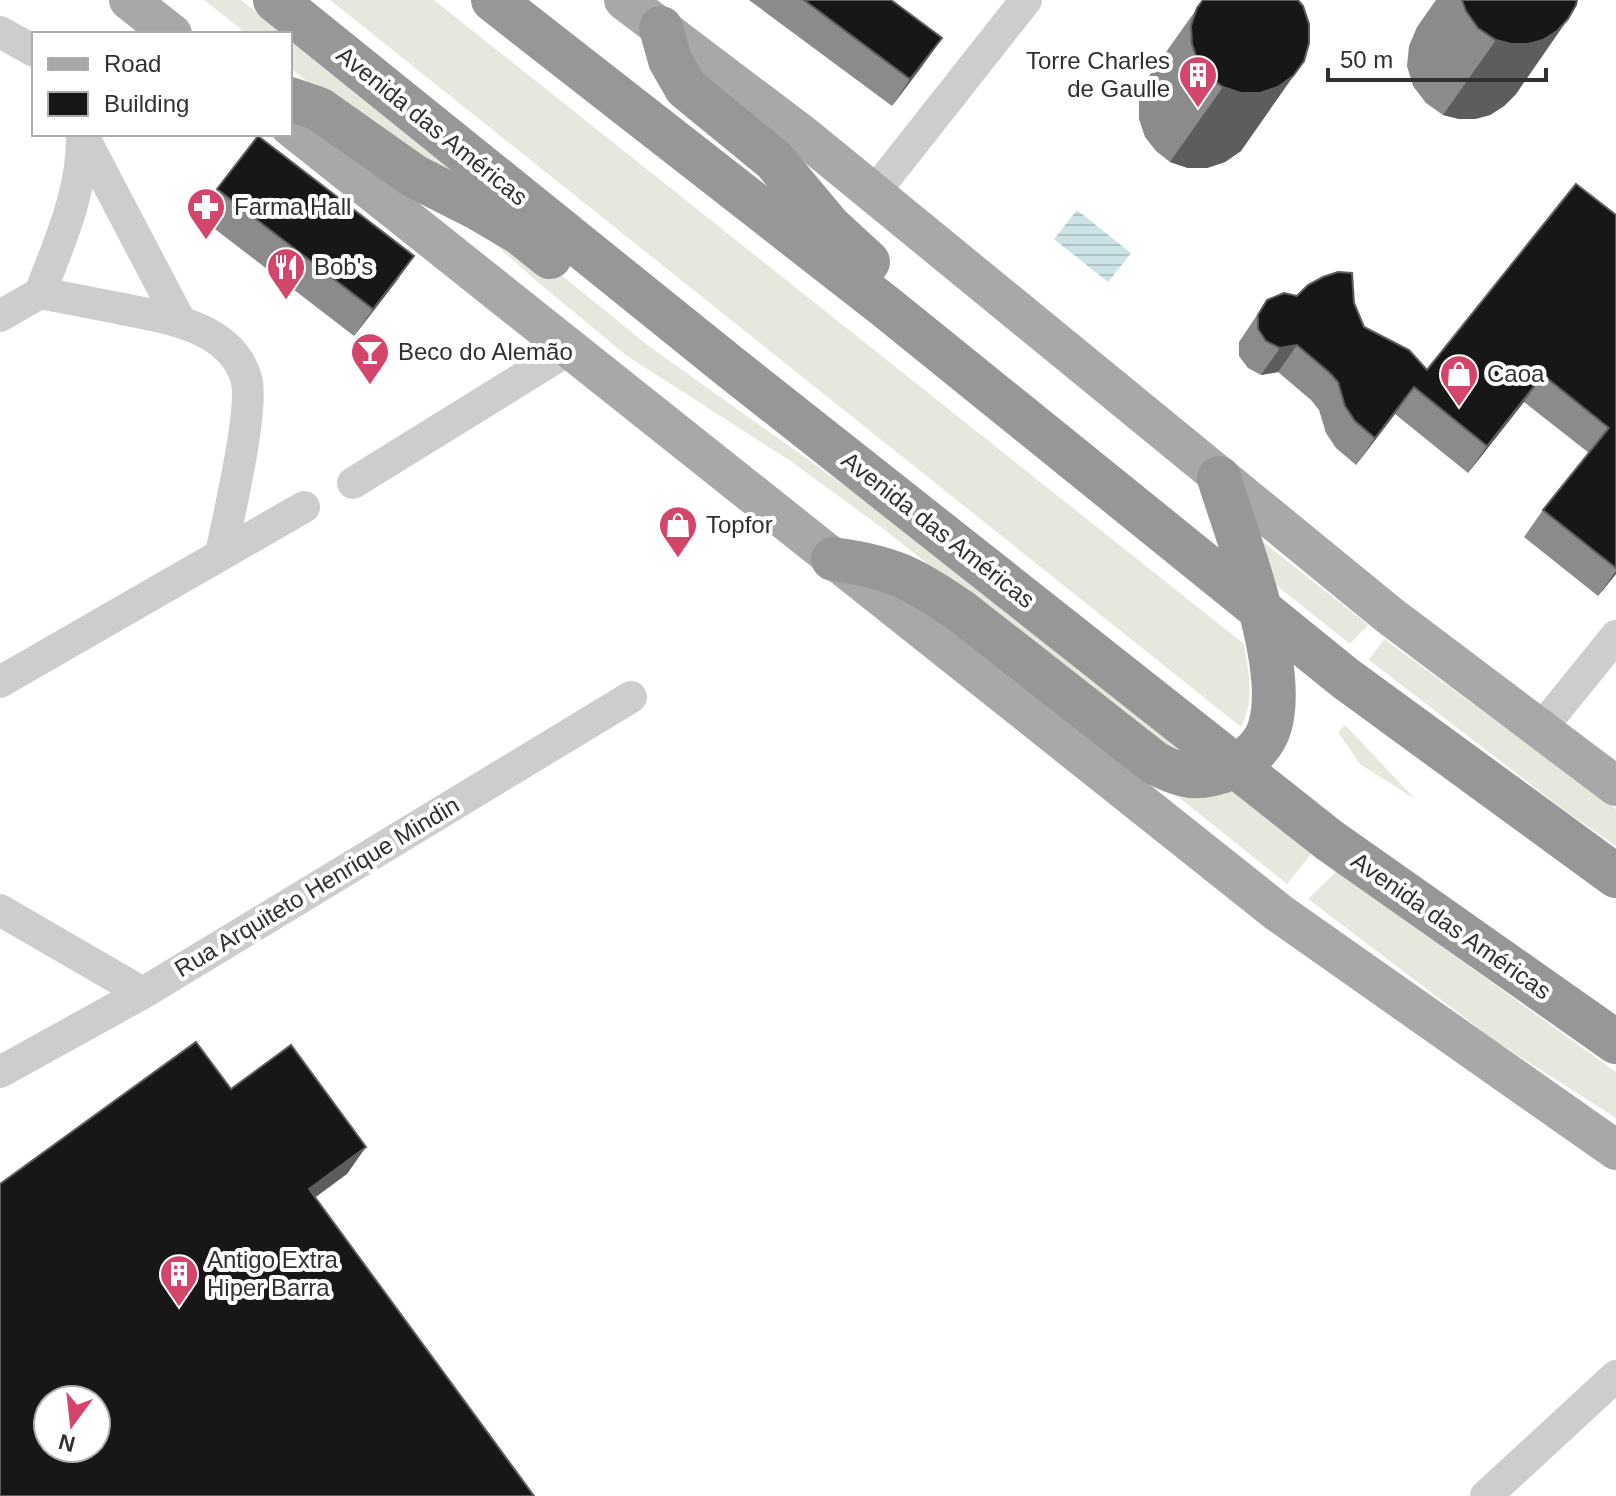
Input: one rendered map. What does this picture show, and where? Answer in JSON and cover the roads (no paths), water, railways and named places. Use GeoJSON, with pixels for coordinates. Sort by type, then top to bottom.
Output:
{"type":"FeatureCollection","features":[{"type":"Feature","properties":{"kind":"highway","name":"Avenida das Américas"},"geometry":{"type":"LineString","coordinates":[[275,0],[729,366],[1329,840],[1616,1042]]}},
{"type":"Feature","properties":{"kind":"highway"},"geometry":{"type":"LineString","coordinates":[[493,0],[886,307],[1357,687],[1616,876]]}},
{"type":"Feature","properties":{"kind":"highway"},"geometry":{"type":"LineString","coordinates":[[661,28],[670,60],[686,88],[774,160],[830,227],[871,265],[880,278],[886,307]]}},
{"type":"Feature","properties":{"kind":"highway"},"geometry":{"type":"LineString","coordinates":[[292,100],[319,109],[414,176],[520,233],[673,350],[729,366]]}},
{"type":"Feature","properties":{"kind":"highway"},"geometry":{"type":"LineString","coordinates":[[833,559],[873,565],[901,574],[931,590],[1155,763],[1174,773],[1208,777],[1236,766],[1260,746],[1271,724],[1275,699],[1261,609],[1219,478]]}},
{"type":"Feature","properties":{"kind":"main road"},"geometry":{"type":"LineString","coordinates":[[129,0],[169,32]]}},
{"type":"Feature","properties":{"kind":"main road"},"geometry":{"type":"LineString","coordinates":[[624,0],[805,137],[1389,615],[1616,786]]}},
{"type":"Feature","properties":{"kind":"main road"},"geometry":{"type":"LineString","coordinates":[[292,128],[1279,913],[1616,1150]]}},
{"type":"Feature","properties":{"kind":"street"},"geometry":{"type":"LineString","coordinates":[[873,194],[1026,0]]}},
{"type":"Feature","properties":{"kind":"street"},"geometry":{"type":"LineString","coordinates":[[0,32],[32,50]]}},
{"type":"Feature","properties":{"kind":"street"},"geometry":{"type":"LineString","coordinates":[[0,316],[40,293],[72,208],[80,173],[82,136]]}},
{"type":"Feature","properties":{"kind":"street"},"geometry":{"type":"LineString","coordinates":[[83,136],[180,321]]}},
{"type":"Feature","properties":{"kind":"street"},"geometry":{"type":"LineString","coordinates":[[40,293],[180,321],[233,351],[247,379],[248,408],[221,554]]}},
{"type":"Feature","properties":{"kind":"street"},"geometry":{"type":"LineString","coordinates":[[353,483],[568,350]]}},
{"type":"Feature","properties":{"kind":"street"},"geometry":{"type":"LineString","coordinates":[[0,682],[304,507]]}},
{"type":"Feature","properties":{"kind":"street"},"geometry":{"type":"LineString","coordinates":[[1540,730],[1616,636]]}},
{"type":"Feature","properties":{"kind":"street","name":"Rua Arquiteto Henrique Mindin"},"geometry":{"type":"LineString","coordinates":[[0,1072],[143,993],[631,697]]}},
{"type":"Feature","properties":{"kind":"street"},"geometry":{"type":"LineString","coordinates":[[0,910],[143,993]]}},
{"type":"Feature","properties":{"kind":"street"},"geometry":{"type":"LineString","coordinates":[[1486,1496],[1616,1376]]}},
{"type":"Feature","properties":{"kind":"water"},"geometry":{"type":"Polygon","coordinates":[[[1077,210],[1131,253],[1108,282],[1054,239],[1077,210]]]}},
{"type":"Feature","properties":{"kind":"place","name":"Torre Charles de Gaulle"},"geometry":{"type":"Point","coordinates":[1198,109]}},
{"type":"Feature","properties":{"kind":"place","name":"Farma Hall"},"geometry":{"type":"Point","coordinates":[206,241]}},
{"type":"Feature","properties":{"kind":"place","name":"Bob's"},"geometry":{"type":"Point","coordinates":[286,301]}},
{"type":"Feature","properties":{"kind":"place","name":"Beco do Alemão"},"geometry":{"type":"Point","coordinates":[370,386]}},
{"type":"Feature","properties":{"kind":"place","name":"Caoa"},"geometry":{"type":"Point","coordinates":[1459,408]}},
{"type":"Feature","properties":{"kind":"place","name":"Topfor"},"geometry":{"type":"Point","coordinates":[678,559]}},
{"type":"Feature","properties":{"kind":"place","name":"Antigo Extra Hiper Barra"},"geometry":{"type":"Point","coordinates":[179,1308]}}]}
